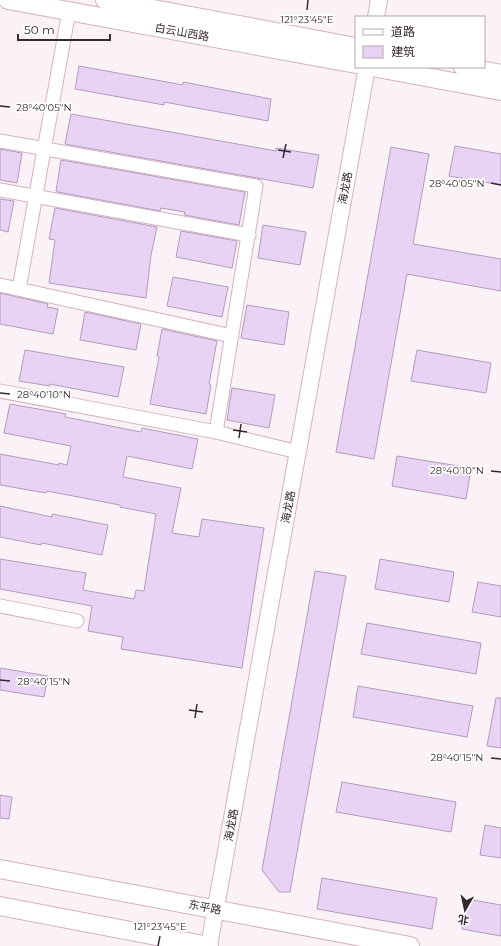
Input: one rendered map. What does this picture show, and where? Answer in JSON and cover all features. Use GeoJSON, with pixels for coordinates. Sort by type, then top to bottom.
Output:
{"type":"FeatureCollection","features":[{"type":"Feature","properties":{"kind":"main road","name":"白云山西路"},"geometry":{"type":"LineString","coordinates":[[8,0],[355,64]]}},
{"type":"Feature","properties":{"kind":"main road","name":"白云山西路"},"geometry":{"type":"LineString","coordinates":[[104,0],[355,47]]}},
{"type":"Feature","properties":{"kind":"main road"},"geometry":{"type":"LineString","coordinates":[[377,68],[501,91]]}},
{"type":"Feature","properties":{"kind":"main road"},"geometry":{"type":"LineString","coordinates":[[469,68],[501,74]]}},
{"type":"Feature","properties":{"kind":"main road","name":"东平路"},"geometry":{"type":"LineString","coordinates":[[0,869],[410,946]]}},
{"type":"Feature","properties":{"kind":"main road"},"geometry":{"type":"LineString","coordinates":[[0,906],[209,946]]}},
{"type":"Feature","properties":{"kind":"street"},"geometry":{"type":"LineString","coordinates":[[376,16],[379,0]]}},
{"type":"Feature","properties":{"kind":"street"},"geometry":{"type":"LineString","coordinates":[[19,289],[70,11]]}},
{"type":"Feature","properties":{"kind":"street","name":"海龙路"},"geometry":{"type":"LineString","coordinates":[[209,946],[367,68]]}},
{"type":"Feature","properties":{"kind":"street"},"geometry":{"type":"LineString","coordinates":[[0,141],[256,186],[216,432]]}},
{"type":"Feature","properties":{"kind":"street"},"geometry":{"type":"LineString","coordinates":[[0,190],[248,235]]}},
{"type":"Feature","properties":{"kind":"street"},"geometry":{"type":"LineString","coordinates":[[0,285],[232,336]]}},
{"type":"Feature","properties":{"kind":"street"},"geometry":{"type":"LineString","coordinates":[[0,393],[216,432],[298,452]]}},
{"type":"Feature","properties":{"kind":"street"},"geometry":{"type":"LineString","coordinates":[[0,606],[77,621]]}},
{"type":"Feature","properties":{"kind":"building"},"geometry":{"type":"Polygon","coordinates":[[[79,66],[183,85],[183,82],[271,99],[268,121],[164,102],[164,105],[75,89],[79,66]]]}},
{"type":"Feature","properties":{"kind":"building"},"geometry":{"type":"Polygon","coordinates":[[[71,114],[276,151],[276,148],[319,155],[313,188],[65,144],[71,114]]]}},
{"type":"Feature","properties":{"kind":"building"},"geometry":{"type":"Polygon","coordinates":[[[455,146],[501,154],[501,185],[449,176],[455,146]]]}},
{"type":"Feature","properties":{"kind":"building"},"geometry":{"type":"Polygon","coordinates":[[[391,147],[429,154],[413,244],[501,259],[501,291],[407,274],[374,459],[336,452],[391,147]]]}},
{"type":"Feature","properties":{"kind":"building"},"geometry":{"type":"Polygon","coordinates":[[[0,149],[22,153],[17,183],[0,180],[0,149]]]}},
{"type":"Feature","properties":{"kind":"building"},"geometry":{"type":"Polygon","coordinates":[[[61,160],[245,192],[239,225],[184,215],[185,212],[161,208],[160,211],[58,192],[56,191],[61,160]]]}},
{"type":"Feature","properties":{"kind":"building"},"geometry":{"type":"Polygon","coordinates":[[[0,199],[14,201],[8,232],[0,230],[0,199]]]}},
{"type":"Feature","properties":{"kind":"building"},"geometry":{"type":"Polygon","coordinates":[[[55,208],[157,227],[151,255],[146,298],[49,283],[55,240],[49,239],[55,208]]]}},
{"type":"Feature","properties":{"kind":"building"},"geometry":{"type":"Polygon","coordinates":[[[263,225],[306,232],[300,265],[258,258],[263,225]]]}},
{"type":"Feature","properties":{"kind":"building"},"geometry":{"type":"Polygon","coordinates":[[[181,231],[237,241],[232,268],[176,257],[181,231]]]}},
{"type":"Feature","properties":{"kind":"building"},"geometry":{"type":"Polygon","coordinates":[[[173,277],[228,287],[222,317],[167,306],[173,277]]]}},
{"type":"Feature","properties":{"kind":"building"},"geometry":{"type":"Polygon","coordinates":[[[0,293],[48,304],[47,307],[58,309],[53,334],[0,324],[0,293]]]}},
{"type":"Feature","properties":{"kind":"building"},"geometry":{"type":"Polygon","coordinates":[[[247,305],[289,312],[284,345],[241,338],[247,305]]]}},
{"type":"Feature","properties":{"kind":"building"},"geometry":{"type":"Polygon","coordinates":[[[85,312],[141,324],[136,350],[80,340],[85,312]]]}},
{"type":"Feature","properties":{"kind":"building"},"geometry":{"type":"Polygon","coordinates":[[[162,329],[217,341],[209,384],[211,385],[206,414],[150,404],[159,357],[157,356],[162,329]]]}},
{"type":"Feature","properties":{"kind":"building"},"geometry":{"type":"Polygon","coordinates":[[[25,350],[124,367],[118,397],[50,384],[50,386],[19,381],[25,350]]]}},
{"type":"Feature","properties":{"kind":"building"},"geometry":{"type":"Polygon","coordinates":[[[417,350],[491,363],[486,393],[411,381],[417,350]]]}},
{"type":"Feature","properties":{"kind":"building"},"geometry":{"type":"Polygon","coordinates":[[[232,388],[275,395],[269,428],[227,420],[232,388]]]}},
{"type":"Feature","properties":{"kind":"building"},"geometry":{"type":"Polygon","coordinates":[[[10,404],[66,414],[65,417],[141,432],[142,428],[198,439],[192,469],[127,456],[123,477],[181,488],[172,533],[199,537],[202,519],[264,528],[242,668],[121,649],[123,637],[88,631],[92,606],[0,589],[0,559],[86,573],[83,590],[134,599],[136,590],[144,591],[156,514],[120,507],[120,505],[47,491],[46,493],[0,485],[0,454],[59,465],[59,463],[67,465],[71,446],[4,433],[10,404]]]}},
{"type":"Feature","properties":{"kind":"building"},"geometry":{"type":"Polygon","coordinates":[[[397,456],[471,468],[466,499],[392,486],[397,456]]]}},
{"type":"Feature","properties":{"kind":"building"},"geometry":{"type":"Polygon","coordinates":[[[0,506],[52,517],[52,514],[108,525],[102,555],[42,543],[41,545],[0,537],[0,506]]]}},
{"type":"Feature","properties":{"kind":"building"},"geometry":{"type":"Polygon","coordinates":[[[380,559],[454,572],[449,602],[375,589],[380,559]]]}},
{"type":"Feature","properties":{"kind":"building"},"geometry":{"type":"Polygon","coordinates":[[[315,571],[346,576],[290,892],[279,892],[262,870],[315,571]]]}},
{"type":"Feature","properties":{"kind":"building"},"geometry":{"type":"Polygon","coordinates":[[[478,582],[501,586],[501,617],[472,612],[478,582]]]}},
{"type":"Feature","properties":{"kind":"building"},"geometry":{"type":"Polygon","coordinates":[[[367,623],[481,643],[476,674],[361,654],[367,623]]]}},
{"type":"Feature","properties":{"kind":"building"},"geometry":{"type":"Polygon","coordinates":[[[0,668],[48,676],[44,697],[0,690],[0,668]]]}},
{"type":"Feature","properties":{"kind":"building"},"geometry":{"type":"Polygon","coordinates":[[[358,686],[473,706],[467,737],[353,717],[358,686]]]}},
{"type":"Feature","properties":{"kind":"building"},"geometry":{"type":"Polygon","coordinates":[[[496,698],[501,698],[501,748],[487,746],[496,698]]]}},
{"type":"Feature","properties":{"kind":"building"},"geometry":{"type":"Polygon","coordinates":[[[342,782],[456,802],[451,832],[336,812],[342,782]]]}},
{"type":"Feature","properties":{"kind":"building"},"geometry":{"type":"Polygon","coordinates":[[[0,795],[12,797],[9,819],[0,818],[0,795]]]}},
{"type":"Feature","properties":{"kind":"building"},"geometry":{"type":"Polygon","coordinates":[[[485,825],[501,828],[501,858],[480,855],[485,825]]]}},
{"type":"Feature","properties":{"kind":"building"},"geometry":{"type":"Polygon","coordinates":[[[322,878],[437,898],[432,929],[317,909],[322,878]]]}},
{"type":"Feature","properties":{"kind":"building"},"geometry":{"type":"Polygon","coordinates":[[[467,899],[501,905],[501,936],[462,929],[467,899]]]}}]}
